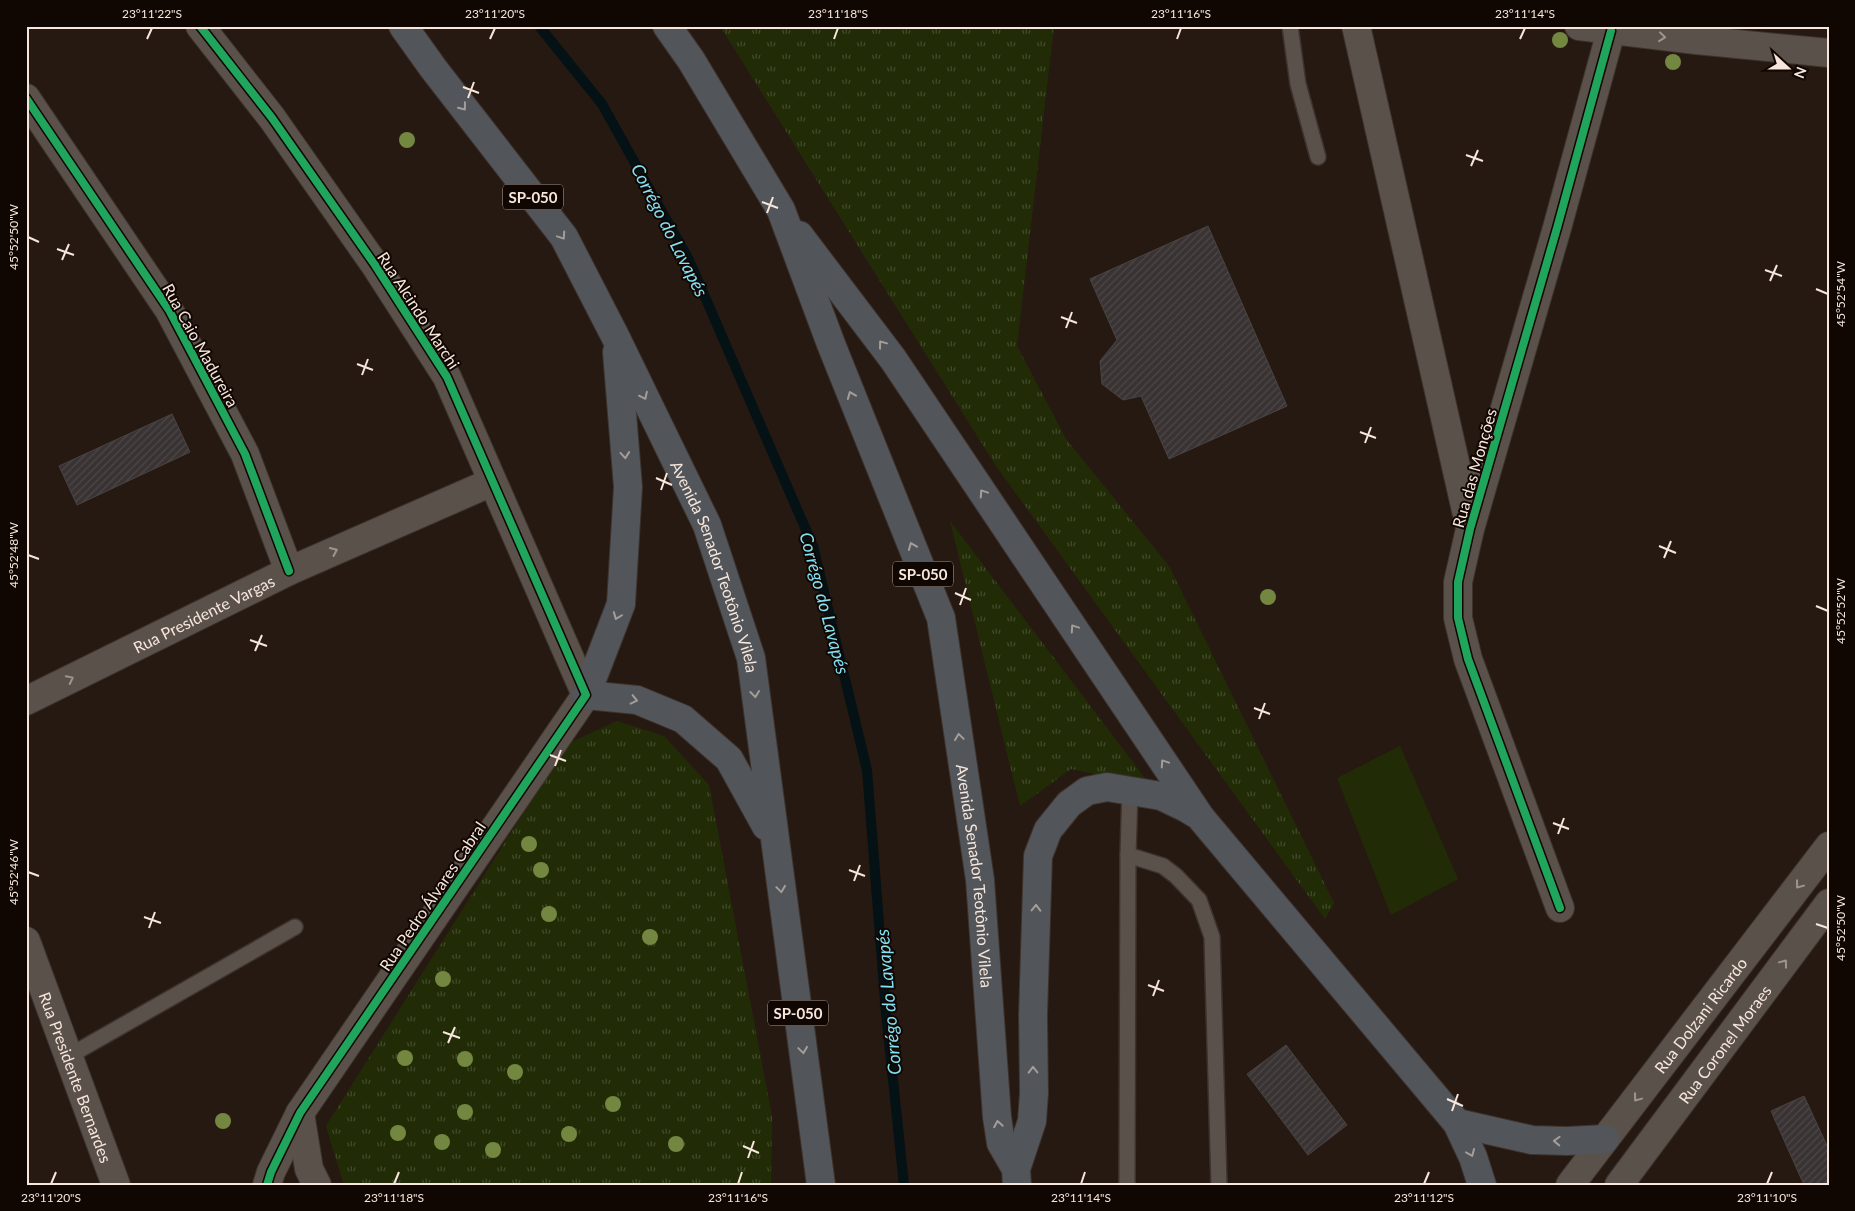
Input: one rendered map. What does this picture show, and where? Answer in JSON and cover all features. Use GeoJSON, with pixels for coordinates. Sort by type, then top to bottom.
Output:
{"type":"FeatureCollection","features":[{"type":"Feature","properties":{"kind":"highway","name":"Avenida Senador Teotônio Vilela"},"geometry":{"type":"LineString","coordinates":[[403,26],[433,68],[564,237],[615,336],[707,525],[751,658],[821,1185]]}},
{"type":"Feature","properties":{"kind":"highway","name":"Avenida Senador Teotônio Vilela"},"geometry":{"type":"LineString","coordinates":[[667,26],[691,60],[781,210],[831,344],[941,618],[980,880],[997,1117],[1001,1143],[1016,1177]]}},
{"type":"Feature","properties":{"kind":"highway"},"geometry":{"type":"LineString","coordinates":[[781,210],[893,359],[1201,818],[1457,1123],[1473,1157],[1482,1185]]}},
{"type":"Feature","properties":{"kind":"highway"},"geometry":{"type":"LineString","coordinates":[[615,336],[628,488],[621,604],[586,695],[615,696],[637,700],[683,719],[729,759],[774,841]]}},
{"type":"Feature","properties":{"kind":"highway"},"geometry":{"type":"LineString","coordinates":[[1016,1177],[1032,1120],[1038,856],[1048,830],[1068,804],[1087,791],[1107,787],[1161,796],[1174,801],[1201,818]]}},
{"type":"Feature","properties":{"kind":"highway"},"geometry":{"type":"LineString","coordinates":[[1457,1123],[1532,1140],[1605,1139]]}},
{"type":"Feature","properties":{"kind":"street","name":"Rua Alcindo Marchi"},"geometry":{"type":"LineString","coordinates":[[200,26],[277,126],[374,265],[447,377],[586,695]]}},
{"type":"Feature","properties":{"kind":"street","name":"Rua das Monções"},"geometry":{"type":"LineString","coordinates":[[1356,26],[1470,529]]}},
{"type":"Feature","properties":{"kind":"street"},"geometry":{"type":"LineString","coordinates":[[1579,26],[1611,31],[1829,53]]}},
{"type":"Feature","properties":{"kind":"street","name":"Rua das Monções"},"geometry":{"type":"LineString","coordinates":[[1560,908],[1468,659],[1458,618],[1458,582],[1470,529],[1557,228],[1611,31]]}},
{"type":"Feature","properties":{"kind":"street","name":"Rua Caio Madureira"},"geometry":{"type":"LineString","coordinates":[[26,98],[169,310],[245,454],[289,571]]}},
{"type":"Feature","properties":{"kind":"street","name":"Rua Presidente Vargas"},"geometry":{"type":"LineString","coordinates":[[26,701],[289,571],[492,482]]}},
{"type":"Feature","properties":{"kind":"street","name":"Rua Pedro Álvares Cabral"},"geometry":{"type":"LineString","coordinates":[[262,1180],[300,1113],[586,695]]}},
{"type":"Feature","properties":{"kind":"street","name":"Rua Dolzani Ricardo"},"geometry":{"type":"LineString","coordinates":[[1570,1185],[1829,846]]}},
{"type":"Feature","properties":{"kind":"street","name":"Rua Coronel Moraes"},"geometry":{"type":"LineString","coordinates":[[1629,1179],[1829,903]]}},
{"type":"Feature","properties":{"kind":"street","name":"Rua Presidente Bernardes"},"geometry":{"type":"LineString","coordinates":[[26,941],[116,1185]]}},
{"type":"Feature","properties":{"kind":"street"},"geometry":{"type":"LineString","coordinates":[[300,1113],[309,1169],[317,1185]]}},
{"type":"Feature","properties":{"kind":"lane"},"geometry":{"type":"LineString","coordinates":[[1290,26],[1298,84],[1318,157]]}},
{"type":"Feature","properties":{"kind":"lane"},"geometry":{"type":"LineString","coordinates":[[1127,1185],[1128,855],[1130,790]]}},
{"type":"Feature","properties":{"kind":"lane"},"geometry":{"type":"LineString","coordinates":[[1128,855],[1163,866],[1176,876],[1199,900],[1212,937],[1218,1185]]}},
{"type":"Feature","properties":{"kind":"lane"},"geometry":{"type":"LineString","coordinates":[[69,1056],[295,927]]}},
{"type":"Feature","properties":{"kind":"green space"},"geometry":{"type":"Polygon","coordinates":[[[720,26],[1054,26],[1017,346],[1066,439],[1169,566],[1334,903],[1325,919],[996,466],[720,26]]]}},
{"type":"Feature","properties":{"kind":"green space"},"geometry":{"type":"Polygon","coordinates":[[[950,521],[1151,786],[1071,769],[1020,806],[950,521]]]}},
{"type":"Feature","properties":{"kind":"green space"},"geometry":{"type":"Polygon","coordinates":[[[617,721],[664,736],[709,785],[772,1116],[771,1185],[346,1185],[343,1182],[326,1126],[567,744],[617,721]]]}},
{"type":"Feature","properties":{"kind":"green space"},"geometry":{"type":"Polygon","coordinates":[[[1400,746],[1458,879],[1391,915],[1337,778],[1400,746]]]}},
{"type":"Feature","properties":{"kind":"building"},"geometry":{"type":"Polygon","coordinates":[[[1208,226],[1287,406],[1169,459],[1141,396],[1123,400],[1102,384],[1100,361],[1117,340],[1090,279],[1208,226]]]}},
{"type":"Feature","properties":{"kind":"building"},"geometry":{"type":"Polygon","coordinates":[[[172,414],[190,452],[77,505],[59,466],[172,414]]]}},
{"type":"Feature","properties":{"kind":"building"},"geometry":{"type":"Polygon","coordinates":[[[1286,1045],[1347,1125],[1308,1155],[1247,1074],[1286,1045]]]}},
{"type":"Feature","properties":{"kind":"building"},"geometry":{"type":"Polygon","coordinates":[[[1804,1096],[1829,1150],[1829,1185],[1804,1185],[1771,1111],[1804,1096]]]}},
{"type":"Feature","properties":{"kind":"waterway","name":"Corrégo do Lavapés"},"geometry":{"type":"LineString","coordinates":[[539,26],[602,104],[689,260],[813,546],[867,770],[886,1013],[904,1185]]}},
{"type":"Feature","properties":{"kind":"cycle path"},"geometry":{"type":"LineString","coordinates":[[200,26],[272,118],[375,265],[447,377],[586,695],[300,1113],[271,1172],[267,1185]]}},
{"type":"Feature","properties":{"kind":"cycle path"},"geometry":{"type":"LineString","coordinates":[[1560,908],[1468,659],[1458,618],[1458,582],[1470,529],[1557,228],[1611,31]]}},
{"type":"Feature","properties":{"kind":"cycle path"},"geometry":{"type":"LineString","coordinates":[[26,98],[169,310],[245,454],[289,571]]}}]}
